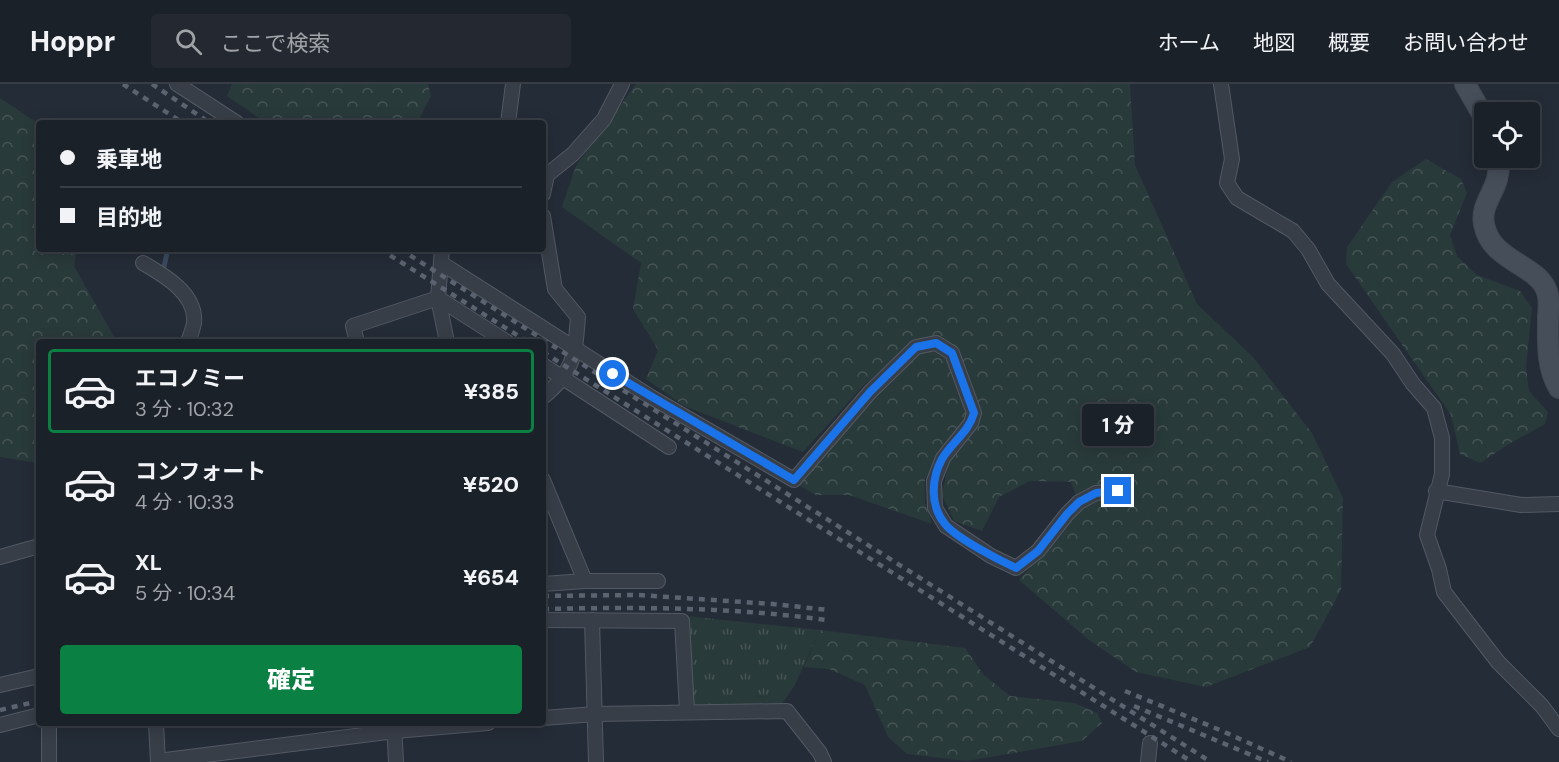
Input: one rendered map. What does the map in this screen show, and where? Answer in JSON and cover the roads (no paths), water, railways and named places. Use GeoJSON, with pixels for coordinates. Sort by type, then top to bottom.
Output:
{"type":"FeatureCollection","features":[{"type":"Feature","properties":{"kind":"street"},"geometry":{"type":"LineString","coordinates":[[177,84],[232,120]]}},
{"type":"Feature","properties":{"kind":"street"},"geometry":{"type":"LineString","coordinates":[[508,120],[513,84]]}},
{"type":"Feature","properties":{"kind":"street"},"geometry":{"type":"LineString","coordinates":[[546,180],[547,175],[573,154],[604,119],[622,84]]}},
{"type":"Feature","properties":{"kind":"street"},"geometry":{"type":"LineString","coordinates":[[1221,84],[1232,159],[1227,183],[1238,198],[1293,231],[1308,249],[1328,284],[1393,354],[1413,384],[1434,408],[1442,438],[1442,474],[1427,535],[1444,592],[1498,662],[1542,706],[1559,729]]}},
{"type":"Feature","properties":{"kind":"street"},"geometry":{"type":"LineString","coordinates":[[1465,84],[1475,102]]}},
{"type":"Feature","properties":{"kind":"street"},"geometry":{"type":"LineString","coordinates":[[1498,168],[1496,183],[1483,212],[1484,224],[1488,236],[1509,260],[1539,280],[1546,288],[1549,300],[1548,351],[1553,378],[1559,388]]}},
{"type":"Feature","properties":{"kind":"street"},"geometry":{"type":"LineString","coordinates":[[546,234],[555,289],[578,317],[576,350],[564,379],[546,394]]}},
{"type":"Feature","properties":{"kind":"street"},"geometry":{"type":"LineString","coordinates":[[441,256],[576,350],[651,397],[794,480],[870,392],[916,347],[936,343],[952,353],[974,413],[971,423],[943,458],[934,481],[934,508],[946,526],[991,556],[1016,568],[1038,551],[1079,502],[1096,493],[1118,491]]}},
{"type":"Feature","properties":{"kind":"street"},"geometry":{"type":"LineString","coordinates":[[441,256],[438,297],[446,339]]}},
{"type":"Feature","properties":{"kind":"street"},"geometry":{"type":"LineString","coordinates":[[143,263],[166,276],[186,296],[192,307],[194,322],[189,339]]}},
{"type":"Feature","properties":{"kind":"street"},"geometry":{"type":"LineString","coordinates":[[356,339],[353,326],[438,297]]}},
{"type":"Feature","properties":{"kind":"street"},"geometry":{"type":"LineString","coordinates":[[438,297],[502,339]]}},
{"type":"Feature","properties":{"kind":"street"},"geometry":{"type":"LineString","coordinates":[[546,367],[669,447]]}},
{"type":"Feature","properties":{"kind":"street"},"geometry":{"type":"LineString","coordinates":[[1436,492],[1521,505],[1559,504]]}},
{"type":"Feature","properties":{"kind":"street"},"geometry":{"type":"LineString","coordinates":[[549,509],[585,581]]}},
{"type":"Feature","properties":{"kind":"street"},"geometry":{"type":"LineString","coordinates":[[0,556],[36,547]]}},
{"type":"Feature","properties":{"kind":"street"},"geometry":{"type":"LineString","coordinates":[[546,584],[585,581],[658,581]]}},
{"type":"Feature","properties":{"kind":"street"},"geometry":{"type":"LineString","coordinates":[[546,620],[682,621],[687,712]]}},
{"type":"Feature","properties":{"kind":"street"},"geometry":{"type":"LineString","coordinates":[[592,620],[596,762]]}},
{"type":"Feature","properties":{"kind":"street"},"geometry":{"type":"LineString","coordinates":[[0,685],[36,677]]}},
{"type":"Feature","properties":{"kind":"street"},"geometry":{"type":"LineString","coordinates":[[546,718],[595,714],[787,711],[820,753],[824,762]]}},
{"type":"Feature","properties":{"kind":"street"},"geometry":{"type":"LineString","coordinates":[[0,725],[36,716]]}},
{"type":"Feature","properties":{"kind":"street"},"geometry":{"type":"LineString","coordinates":[[49,726],[50,762]]}},
{"type":"Feature","properties":{"kind":"street"},"geometry":{"type":"LineString","coordinates":[[156,726],[158,762],[395,727],[418,726]]}},
{"type":"Feature","properties":{"kind":"street"},"geometry":{"type":"LineString","coordinates":[[395,727],[396,762]]}},
{"type":"Feature","properties":{"kind":"street"},"geometry":{"type":"LineString","coordinates":[[1148,762],[1150,743]]}},
{"type":"Feature","properties":{"kind":"waterway"},"geometry":{"type":"LineString","coordinates":[[163,271],[167,252]]}},
{"type":"Feature","properties":{"kind":"railway"},"geometry":{"type":"LineString","coordinates":[[123,84],[178,120]]}},
{"type":"Feature","properties":{"kind":"railway"},"geometry":{"type":"LineString","coordinates":[[152,84],[206,120]]}},
{"type":"Feature","properties":{"kind":"railway"},"geometry":{"type":"LineString","coordinates":[[385,252],[523,339]]}},
{"type":"Feature","properties":{"kind":"railway"},"geometry":{"type":"LineString","coordinates":[[405,252],[542,339]]}},
{"type":"Feature","properties":{"kind":"railway"},"geometry":{"type":"LineString","coordinates":[[546,341],[1211,762]]}},
{"type":"Feature","properties":{"kind":"railway"},"geometry":{"type":"LineString","coordinates":[[546,354],[1192,762]]}},
{"type":"Feature","properties":{"kind":"railway"},"geometry":{"type":"LineString","coordinates":[[546,596],[638,595],[828,610]]}},
{"type":"Feature","properties":{"kind":"railway"},"geometry":{"type":"LineString","coordinates":[[546,609],[685,609],[826,620]]}},
{"type":"Feature","properties":{"kind":"railway"},"geometry":{"type":"LineString","coordinates":[[1125,691],[1291,762]]}},
{"type":"Feature","properties":{"kind":"railway"},"geometry":{"type":"LineString","coordinates":[[0,710],[36,702]]}},
{"type":"Feature","properties":{"kind":"railway"},"geometry":{"type":"LineString","coordinates":[[1134,706],[1268,762]]}}]}
